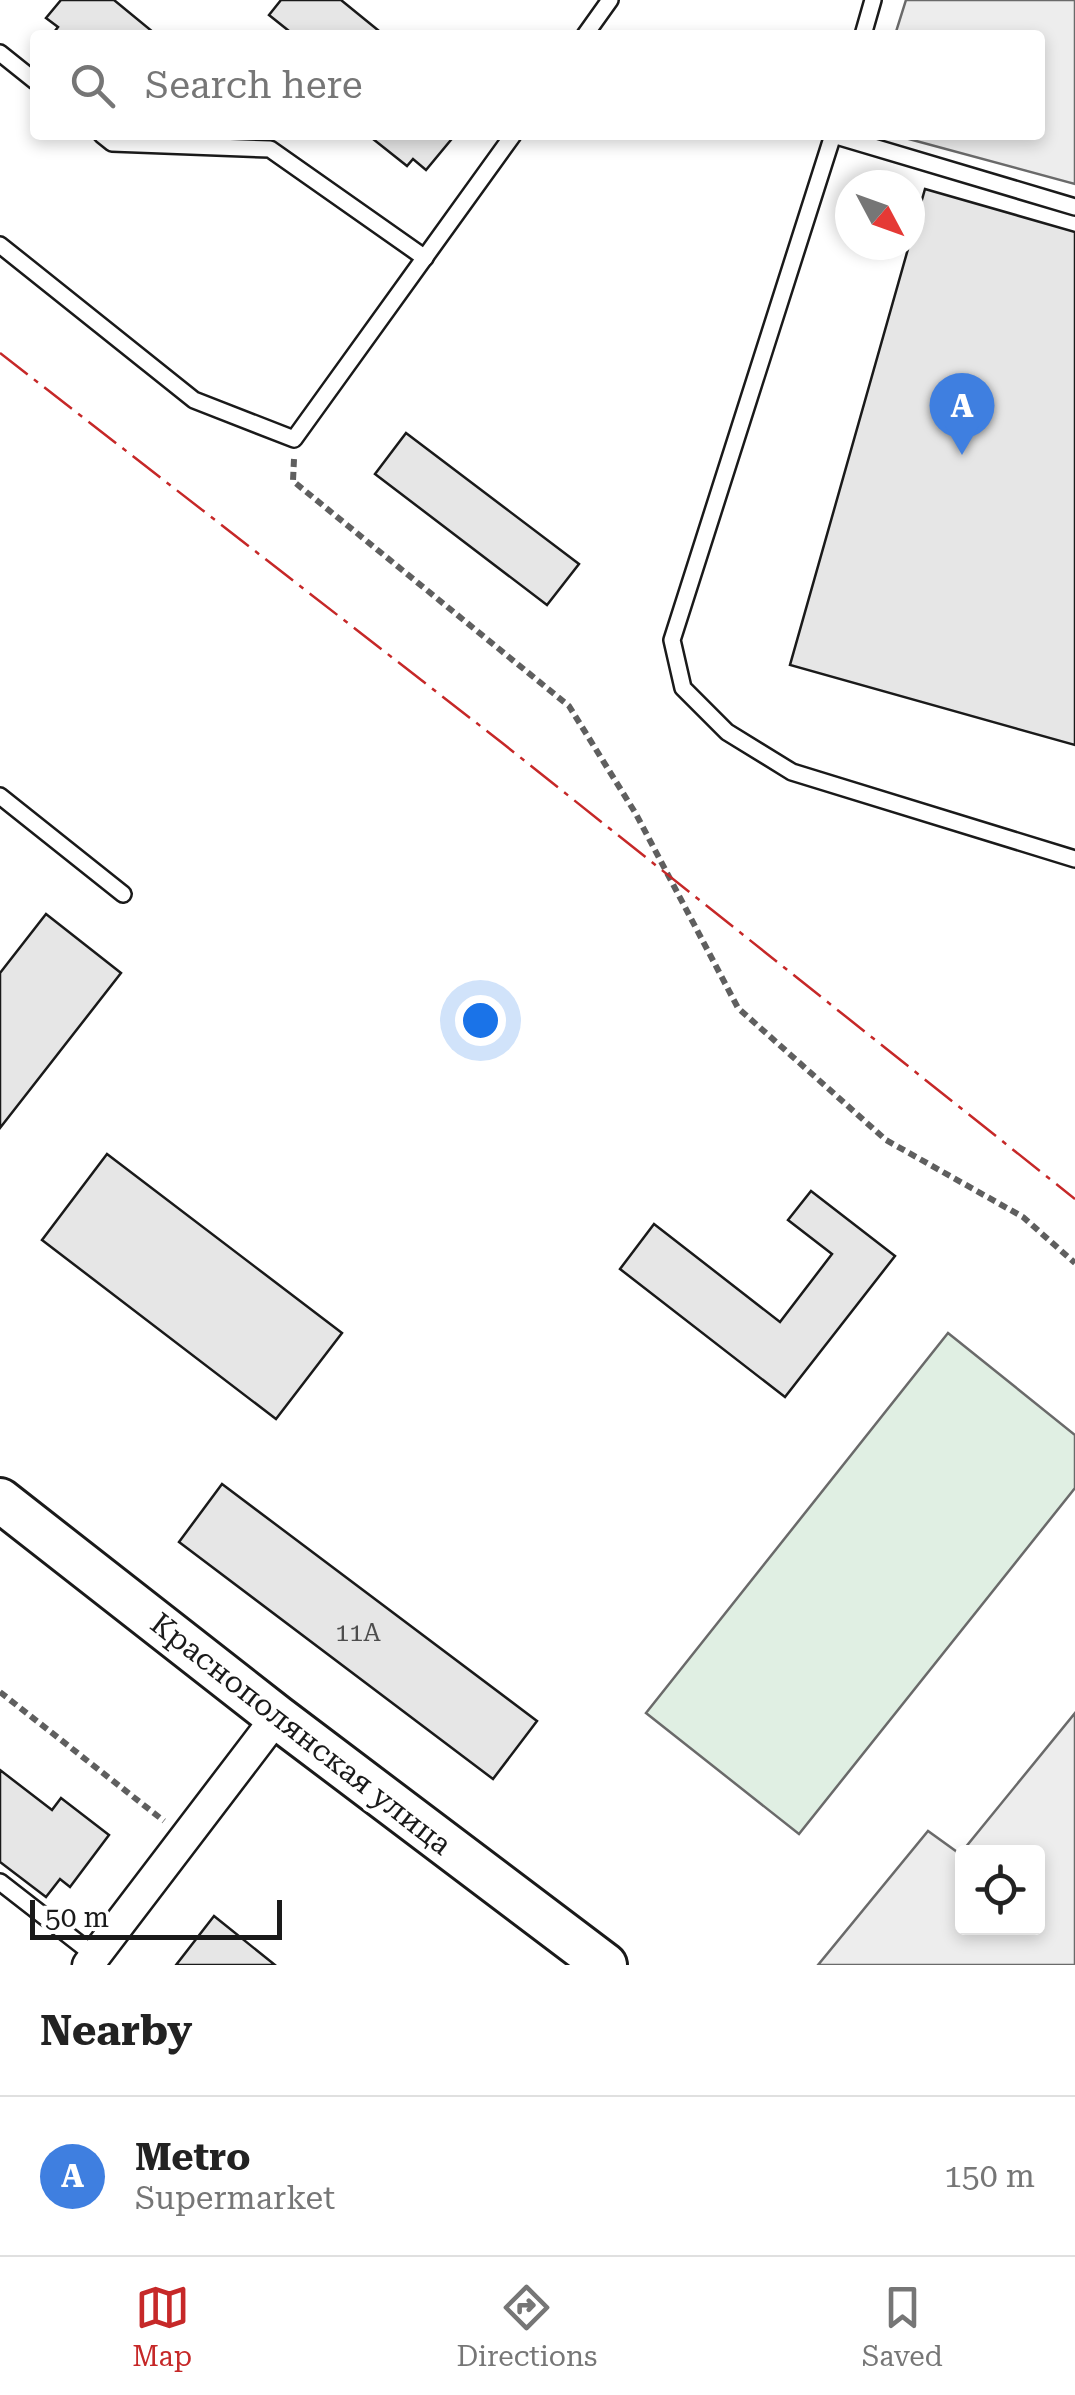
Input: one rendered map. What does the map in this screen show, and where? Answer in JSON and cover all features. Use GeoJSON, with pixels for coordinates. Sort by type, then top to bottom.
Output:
{"type":"FeatureCollection","features":[{"type":"Feature","properties":{"kind":"main road","name":"Краснополянская улица"},"geometry":{"type":"LineString","coordinates":[[0,1500],[277,1717],[605,1965]]}},
{"type":"Feature","properties":{"kind":"street"},"geometry":{"type":"LineString","coordinates":[[96,1962],[277,1717]]}},
{"type":"Feature","properties":{"kind":"lane"},"geometry":{"type":"LineString","coordinates":[[589,30],[610,0]]}},
{"type":"Feature","properties":{"kind":"lane"},"geometry":{"type":"LineString","coordinates":[[864,30],[873,0]]}},
{"type":"Feature","properties":{"kind":"lane"},"geometry":{"type":"LineString","coordinates":[[0,54],[30,78]]}},
{"type":"Feature","properties":{"kind":"lane"},"geometry":{"type":"LineString","coordinates":[[108,140],[270,149],[425,258]]}},
{"type":"Feature","properties":{"kind":"lane"},"geometry":{"type":"LineString","coordinates":[[0,245],[194,400],[294,439],[509,140]]}},
{"type":"Feature","properties":{"kind":"lane"},"geometry":{"type":"LineString","coordinates":[[831,140],[672,640],[683,688],[727,732],[792,772],[1075,859]]}},
{"type":"Feature","properties":{"kind":"lane"},"geometry":{"type":"LineString","coordinates":[[850,140],[1075,207]]}},
{"type":"Feature","properties":{"kind":"lane"},"geometry":{"type":"LineString","coordinates":[[0,796],[122,894]]}},
{"type":"Feature","properties":{"kind":"lane"},"geometry":{"type":"LineString","coordinates":[[0,1882],[96,1962]]}},
{"type":"Feature","properties":{"kind":"path"},"geometry":{"type":"LineString","coordinates":[[294,439],[293,481],[569,706],[636,814],[738,1008],[886,1140],[1024,1217],[1075,1263]]}},
{"type":"Feature","properties":{"kind":"path"},"geometry":{"type":"LineString","coordinates":[[0,1692],[185,1838]]}},
{"type":"Feature","properties":{"kind":"green space"},"geometry":{"type":"Polygon","coordinates":[[[948,1333],[1075,1435],[1075,1488],[799,1834],[646,1713],[948,1333]]]}},
{"type":"Feature","properties":{"kind":"shaded area"},"geometry":{"type":"Polygon","coordinates":[[[906,0],[1075,0],[1075,184],[912,140],[1045,140],[1045,30],[897,30],[906,0]]]}},
{"type":"Feature","properties":{"kind":"shaded area"},"geometry":{"type":"Polygon","coordinates":[[[1075,1713],[1075,1965],[818,1965],[928,1831],[955,1850],[955,1935],[1045,1935],[1045,1845],[967,1845],[1075,1713]]]}},
{"type":"Feature","properties":{"kind":"building"},"geometry":{"type":"Polygon","coordinates":[[[61,0],[114,0],[151,30],[56,30],[58,27],[46,18],[61,0]]]}},
{"type":"Feature","properties":{"kind":"building"},"geometry":{"type":"Polygon","coordinates":[[[281,0],[341,0],[378,30],[288,30],[269,15],[281,0]]]}},
{"type":"Feature","properties":{"kind":"building"},"geometry":{"type":"Polygon","coordinates":[[[374,140],[451,140],[426,170],[413,159],[407,166],[374,140]]]}},
{"type":"Feature","properties":{"kind":"building"},"geometry":{"type":"Polygon","coordinates":[[[925,189],[1075,232],[1075,745],[790,665],[905,260],[925,260],[925,189]]]}},
{"type":"Feature","properties":{"kind":"building"},"geometry":{"type":"Polygon","coordinates":[[[406,433],[579,564],[547,605],[375,474],[406,433]]]}},
{"type":"Feature","properties":{"kind":"building"},"geometry":{"type":"Polygon","coordinates":[[[46,914],[121,973],[0,1128],[0,973],[46,914]]]}},
{"type":"Feature","properties":{"kind":"building"},"geometry":{"type":"Polygon","coordinates":[[[107,1154],[342,1333],[276,1419],[42,1240],[107,1154]]]}},
{"type":"Feature","properties":{"kind":"building"},"geometry":{"type":"Polygon","coordinates":[[[811,1191],[895,1256],[785,1397],[620,1269],[654,1224],[780,1322],[832,1254],[788,1220],[811,1191]]]}},
{"type":"Feature","properties":{"kind":"building"},"geometry":{"type":"Polygon","coordinates":[[[222,1484],[537,1721],[493,1779],[179,1542],[222,1484]]]}},
{"type":"Feature","properties":{"kind":"building"},"geometry":{"type":"Polygon","coordinates":[[[0,1770],[52,1810],[61,1798],[109,1835],[70,1887],[60,1879],[46,1897],[0,1862],[0,1770]]]}},
{"type":"Feature","properties":{"kind":"building"},"geometry":{"type":"Polygon","coordinates":[[[214,1916],[275,1965],[176,1965],[214,1916]]]}},
{"type":"Feature","properties":{"kind":"power"},"geometry":{"type":"LineString","coordinates":[[0,353],[501,742],[1075,1199]]}},
{"type":"Feature","properties":{"kind":"place","name":"Metro"},"geometry":{"type":"Point","coordinates":[962,455]}}]}
